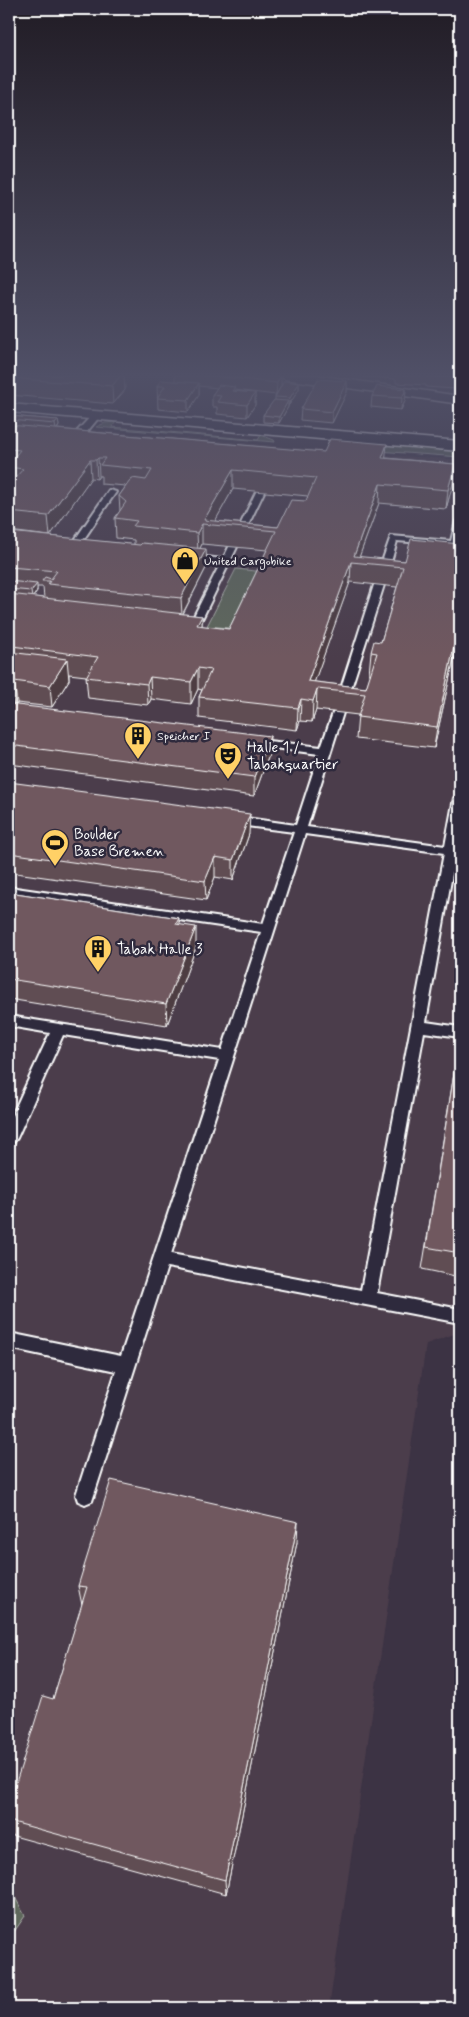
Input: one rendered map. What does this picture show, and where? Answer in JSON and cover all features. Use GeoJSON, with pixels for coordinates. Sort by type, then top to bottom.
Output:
{"type":"FeatureCollection","features":[{"type":"Feature","properties":{"kind":"lane"},"geometry":{"type":"LineString","coordinates":[[74,547],[112,492]]}},
{"type":"Feature","properties":{"kind":"lane"},"geometry":{"type":"LineString","coordinates":[[175,620],[195,623],[260,492]]}},
{"type":"Feature","properties":{"kind":"lane"},"geometry":{"type":"LineString","coordinates":[[85,1495],[394,538],[457,544],[460,521]]}},
{"type":"Feature","properties":{"kind":"lane"},"geometry":{"type":"LineString","coordinates":[[183,558],[226,562]]}},
{"type":"Feature","properties":{"kind":"lane"},"geometry":{"type":"LineString","coordinates":[[237,740],[325,751]]}},
{"type":"Feature","properties":{"kind":"lane"},"geometry":{"type":"LineString","coordinates":[[368,1298],[459,813],[460,798]]}},
{"type":"Feature","properties":{"kind":"lane"},"geometry":{"type":"LineString","coordinates":[[222,819],[451,850]]}},
{"type":"Feature","properties":{"kind":"lane"},"geometry":{"type":"LineString","coordinates":[[9,891],[268,929]]}},
{"type":"Feature","properties":{"kind":"lane"},"geometry":{"type":"LineString","coordinates":[[9,1021],[226,1056]]}},
{"type":"Feature","properties":{"kind":"lane"},"geometry":{"type":"LineString","coordinates":[[418,1026],[460,1032]]}},
{"type":"Feature","properties":{"kind":"lane"},"geometry":{"type":"LineString","coordinates":[[9,1138],[59,1029]]}},
{"type":"Feature","properties":{"kind":"lane"},"geometry":{"type":"LineString","coordinates":[[161,1259],[460,1316]]}},
{"type":"Feature","properties":{"kind":"lane"},"geometry":{"type":"LineString","coordinates":[[9,1340],[127,1365]]}},
{"type":"Feature","properties":{"kind":"shaded area"},"geometry":{"type":"Polygon","coordinates":[[[9,469],[460,469],[460,1332],[426,1344],[329,2008],[9,2008],[9,469]]]}},
{"type":"Feature","properties":{"kind":"green space"},"geometry":{"type":"Polygon","coordinates":[[[236,569],[265,572],[239,629],[207,626],[236,569]]]}},
{"type":"Feature","properties":{"kind":"green space"},"geometry":{"type":"Polygon","coordinates":[[[9,1886],[25,1916],[9,1939],[9,1886]]]}},
{"type":"Feature","properties":{"kind":"building"},"geometry":{"type":"Polygon","coordinates":[[[23,469],[83,469],[48,516],[9,512],[9,485],[23,469]]]}},
{"type":"Feature","properties":{"kind":"building"},"geometry":{"type":"Polygon","coordinates":[[[143,469],[454,469],[448,490],[380,484],[354,556],[405,561],[411,539],[460,544],[460,637],[456,637],[437,727],[358,717],[365,694],[317,689],[313,701],[301,699],[298,708],[199,697],[211,670],[198,668],[191,682],[150,677],[147,684],[86,677],[98,657],[12,646],[9,651],[9,594],[202,616],[197,625],[229,629],[276,531],[202,524],[197,533],[133,526],[137,521],[115,518],[126,502],[119,496],[132,478],[146,480],[152,470],[143,469]],[[233,470],[204,520],[278,527],[291,500],[306,501],[316,478],[233,470]],[[351,562],[308,681],[366,688],[377,653],[371,652],[374,641],[381,642],[403,567],[351,562]]]}},
{"type":"Feature","properties":{"kind":"building"},"geometry":{"type":"Polygon","coordinates":[[[9,532],[140,545],[142,543],[206,549],[181,598],[48,584],[50,581],[42,581],[45,577],[51,579],[57,571],[9,567],[9,532]]]}},
{"type":"Feature","properties":{"kind":"building"},"geometry":{"type":"Polygon","coordinates":[[[9,581],[37,584],[31,591],[9,589],[9,581]]]}},
{"type":"Feature","properties":{"kind":"building"},"geometry":{"type":"Polygon","coordinates":[[[9,652],[67,659],[50,686],[14,681],[11,686],[9,685],[9,652]]]}},
{"type":"Feature","properties":{"kind":"building"},"geometry":{"type":"Polygon","coordinates":[[[9,704],[270,736],[254,777],[9,745],[9,704]]]}},
{"type":"Feature","properties":{"kind":"building"},"geometry":{"type":"Polygon","coordinates":[[[9,782],[250,814],[233,860],[215,857],[205,881],[9,853],[9,782]]]}},
{"type":"Feature","properties":{"kind":"building","name":"Tabak Halle 3"},"geometry":{"type":"Polygon","coordinates":[[[9,892],[179,918],[176,924],[196,927],[166,1004],[9,979],[9,892]]]}},
{"type":"Feature","properties":{"kind":"building"},"geometry":{"type":"Polygon","coordinates":[[[460,1043],[460,1253],[426,1247],[460,1043]]]}},
{"type":"Feature","properties":{"kind":"building"},"geometry":{"type":"Polygon","coordinates":[[[111,1480],[298,1522],[225,1880],[9,1821],[9,1805],[43,1696],[53,1699],[87,1587],[78,1586],[111,1480]]]}},
{"type":"Feature","properties":{"kind":"place","name":"United Cargobike"},"geometry":{"type":"Point","coordinates":[185,585]}},
{"type":"Feature","properties":{"kind":"place","name":"Speicher I"},"geometry":{"type":"Point","coordinates":[138,760]}},
{"type":"Feature","properties":{"kind":"place","name":"Halle 1 / Tabakquartier"},"geometry":{"type":"Point","coordinates":[228,780]}},
{"type":"Feature","properties":{"kind":"place","name":"Boulder Base Bremen"},"geometry":{"type":"Point","coordinates":[55,867]}},
{"type":"Feature","properties":{"kind":"place","name":"Tabak Halle 3"},"geometry":{"type":"Point","coordinates":[98,973]}}]}
